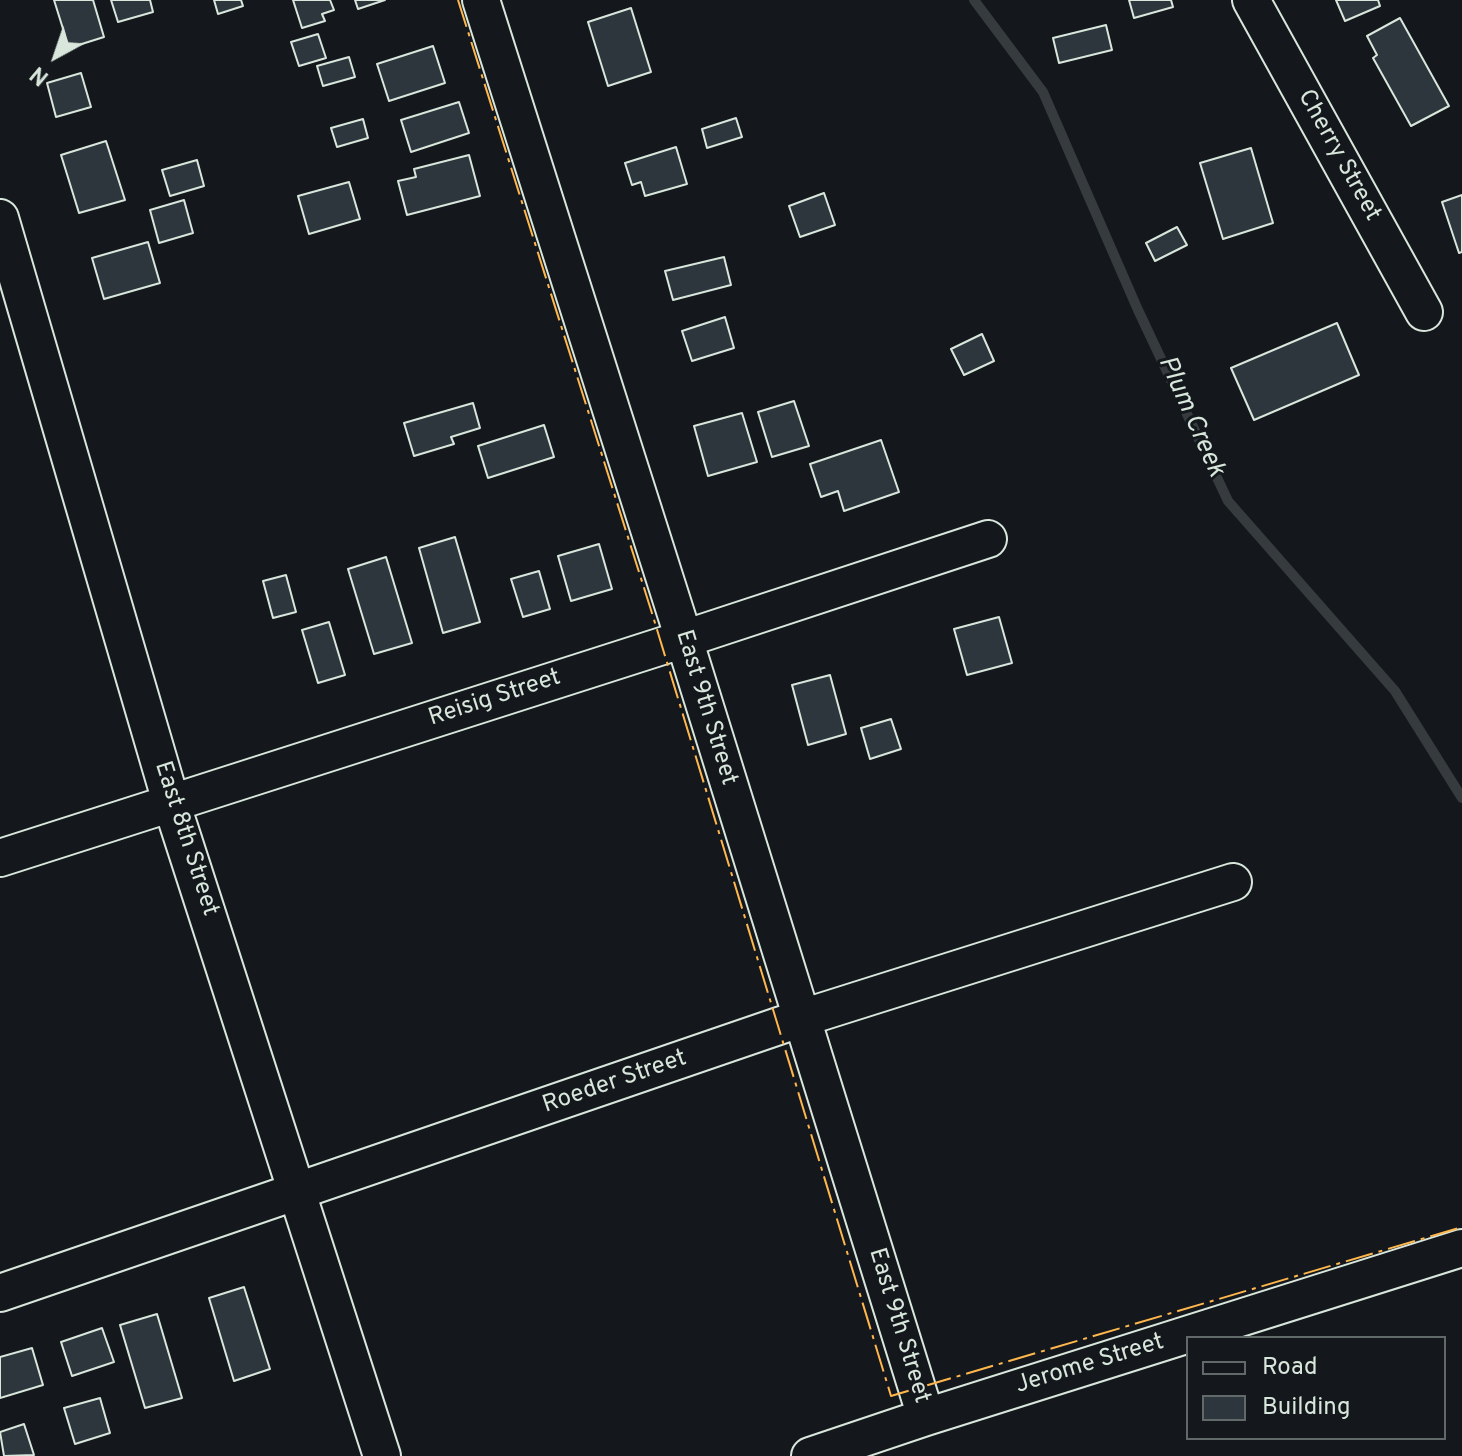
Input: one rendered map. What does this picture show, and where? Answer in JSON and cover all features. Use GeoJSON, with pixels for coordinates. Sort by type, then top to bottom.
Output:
{"type":"FeatureCollection","features":[{"type":"Feature","properties":{"kind":"street","name":"East 9th Street"},"geometry":{"type":"LineString","coordinates":[[481,0],[926,1417]]}},
{"type":"Feature","properties":{"kind":"street","name":"Cherry Street"},"geometry":{"type":"LineString","coordinates":[[1251,0],[1424,312]]}},
{"type":"Feature","properties":{"kind":"street","name":"East 8th Street"},"geometry":{"type":"LineString","coordinates":[[0,218],[171,802],[382,1456]]}},
{"type":"Feature","properties":{"kind":"street","name":"Reisig Street"},"geometry":{"type":"LineString","coordinates":[[0,858],[988,539]]}},
{"type":"Feature","properties":{"kind":"street","name":"Roeder Street"},"geometry":{"type":"LineString","coordinates":[[0,1293],[802,1018],[1233,882]]}},
{"type":"Feature","properties":{"kind":"street","name":"Jerome Street"},"geometry":{"type":"LineString","coordinates":[[810,1456],[1462,1248]]}},
{"type":"Feature","properties":{"kind":"building"},"geometry":{"type":"Polygon","coordinates":[[[54,0],[93,0],[104,37],[69,48],[54,0]]]}},
{"type":"Feature","properties":{"kind":"building"},"geometry":{"type":"Polygon","coordinates":[[[111,0],[150,0],[153,12],[118,22],[111,0]]]}},
{"type":"Feature","properties":{"kind":"building"},"geometry":{"type":"Polygon","coordinates":[[[214,0],[241,0],[243,6],[218,14],[214,0]]]}},
{"type":"Feature","properties":{"kind":"building"},"geometry":{"type":"Polygon","coordinates":[[[293,0],[330,0],[334,10],[322,14],[325,21],[302,28],[293,0]]]}},
{"type":"Feature","properties":{"kind":"building"},"geometry":{"type":"Polygon","coordinates":[[[355,0],[385,0],[358,9],[355,0]]]}},
{"type":"Feature","properties":{"kind":"building"},"geometry":{"type":"Polygon","coordinates":[[[1129,0],[1171,0],[1173,7],[1134,18],[1129,0]]]}},
{"type":"Feature","properties":{"kind":"building"},"geometry":{"type":"Polygon","coordinates":[[[1336,0],[1378,0],[1380,6],[1345,21],[1336,0]]]}},
{"type":"Feature","properties":{"kind":"building"},"geometry":{"type":"Polygon","coordinates":[[[631,8],[651,72],[608,86],[588,22],[631,8]]]}},
{"type":"Feature","properties":{"kind":"building"},"geometry":{"type":"Polygon","coordinates":[[[1400,18],[1449,106],[1411,126],[1373,58],[1377,55],[1367,36],[1400,18]]]}},
{"type":"Feature","properties":{"kind":"building"},"geometry":{"type":"Polygon","coordinates":[[[1106,25],[1112,50],[1059,63],[1053,38],[1106,25]]]}},
{"type":"Feature","properties":{"kind":"building"},"geometry":{"type":"Polygon","coordinates":[[[318,34],[326,58],[299,66],[291,42],[318,34]]]}},
{"type":"Feature","properties":{"kind":"building"},"geometry":{"type":"Polygon","coordinates":[[[433,46],[445,83],[389,101],[377,64],[433,46]]]}},
{"type":"Feature","properties":{"kind":"building"},"geometry":{"type":"Polygon","coordinates":[[[349,57],[355,77],[323,86],[317,66],[349,57]]]}},
{"type":"Feature","properties":{"kind":"building"},"geometry":{"type":"Polygon","coordinates":[[[81,73],[91,107],[56,117],[47,83],[81,73]]]}},
{"type":"Feature","properties":{"kind":"building"},"geometry":{"type":"Polygon","coordinates":[[[459,102],[469,133],[411,152],[401,120],[459,102]]]}},
{"type":"Feature","properties":{"kind":"building"},"geometry":{"type":"Polygon","coordinates":[[[736,118],[742,137],[707,148],[702,129],[736,118]]]}},
{"type":"Feature","properties":{"kind":"building"},"geometry":{"type":"Polygon","coordinates":[[[363,119],[368,138],[337,147],[331,128],[363,119]]]}},
{"type":"Feature","properties":{"kind":"building"},"geometry":{"type":"Polygon","coordinates":[[[106,141],[125,200],[79,213],[61,155],[106,141]]]}},
{"type":"Feature","properties":{"kind":"building"},"geometry":{"type":"Polygon","coordinates":[[[676,147],[687,184],[645,196],[641,182],[632,185],[625,163],[676,147]]]}},
{"type":"Feature","properties":{"kind":"building"},"geometry":{"type":"Polygon","coordinates":[[[1251,148],[1273,223],[1223,239],[1200,163],[1251,148]]]}},
{"type":"Feature","properties":{"kind":"building"},"geometry":{"type":"Polygon","coordinates":[[[469,155],[480,196],[407,215],[398,181],[416,177],[414,169],[469,155]]]}},
{"type":"Feature","properties":{"kind":"building"},"geometry":{"type":"Polygon","coordinates":[[[197,160],[204,186],[170,196],[162,170],[197,160]]]}},
{"type":"Feature","properties":{"kind":"building"},"geometry":{"type":"Polygon","coordinates":[[[349,182],[360,219],[309,234],[298,196],[349,182]]]}},
{"type":"Feature","properties":{"kind":"building"},"geometry":{"type":"Polygon","coordinates":[[[824,193],[835,225],[800,237],[789,206],[824,193]]]}},
{"type":"Feature","properties":{"kind":"building"},"geometry":{"type":"Polygon","coordinates":[[[1462,195],[1462,252],[1459,253],[1442,202],[1462,195]]]}},
{"type":"Feature","properties":{"kind":"building"},"geometry":{"type":"Polygon","coordinates":[[[184,200],[193,233],[159,243],[150,210],[184,200]]]}},
{"type":"Feature","properties":{"kind":"building"},"geometry":{"type":"Polygon","coordinates":[[[1177,227],[1187,245],[1155,261],[1146,243],[1177,227]]]}},
{"type":"Feature","properties":{"kind":"building"},"geometry":{"type":"Polygon","coordinates":[[[148,242],[160,283],[104,299],[92,258],[148,242]]]}},
{"type":"Feature","properties":{"kind":"building"},"geometry":{"type":"Polygon","coordinates":[[[724,257],[731,285],[673,300],[665,271],[724,257]]]}},
{"type":"Feature","properties":{"kind":"building"},"geometry":{"type":"Polygon","coordinates":[[[725,317],[734,348],[692,361],[682,331],[725,317]]]}},
{"type":"Feature","properties":{"kind":"building"},"geometry":{"type":"Polygon","coordinates":[[[1337,323],[1359,375],[1254,420],[1231,368],[1337,323]]]}},
{"type":"Feature","properties":{"kind":"building"},"geometry":{"type":"Polygon","coordinates":[[[982,334],[994,361],[964,375],[951,349],[982,334]]]}},
{"type":"Feature","properties":{"kind":"building"},"geometry":{"type":"Polygon","coordinates":[[[794,401],[809,446],[772,457],[758,412],[794,401]]]}},
{"type":"Feature","properties":{"kind":"building"},"geometry":{"type":"Polygon","coordinates":[[[473,403],[480,428],[451,437],[454,444],[414,456],[404,423],[473,403]]]}},
{"type":"Feature","properties":{"kind":"building"},"geometry":{"type":"Polygon","coordinates":[[[742,413],[757,462],[708,476],[694,426],[742,413]]]}},
{"type":"Feature","properties":{"kind":"building"},"geometry":{"type":"Polygon","coordinates":[[[544,425],[554,457],[488,478],[478,446],[544,425]]]}},
{"type":"Feature","properties":{"kind":"building"},"geometry":{"type":"Polygon","coordinates":[[[881,440],[899,492],[844,511],[838,491],[821,497],[810,464],[881,440]]]}},
{"type":"Feature","properties":{"kind":"building"},"geometry":{"type":"Polygon","coordinates":[[[455,537],[480,622],[443,633],[419,548],[455,537]]]}},
{"type":"Feature","properties":{"kind":"building"},"geometry":{"type":"Polygon","coordinates":[[[599,544],[612,589],[571,601],[558,556],[599,544]]]}},
{"type":"Feature","properties":{"kind":"building"},"geometry":{"type":"Polygon","coordinates":[[[386,557],[412,643],[374,654],[348,569],[386,557]]]}},
{"type":"Feature","properties":{"kind":"building"},"geometry":{"type":"Polygon","coordinates":[[[539,571],[550,609],[523,617],[511,579],[539,571]]]}},
{"type":"Feature","properties":{"kind":"building"},"geometry":{"type":"Polygon","coordinates":[[[286,575],[296,612],[273,618],[263,581],[286,575]]]}},
{"type":"Feature","properties":{"kind":"building"},"geometry":{"type":"Polygon","coordinates":[[[999,617],[1012,663],[967,675],[954,629],[999,617]]]}},
{"type":"Feature","properties":{"kind":"building"},"geometry":{"type":"Polygon","coordinates":[[[329,622],[345,675],[318,683],[302,630],[329,622]]]}},
{"type":"Feature","properties":{"kind":"building"},"geometry":{"type":"Polygon","coordinates":[[[830,675],[846,734],[808,745],[792,685],[830,675]]]}},
{"type":"Feature","properties":{"kind":"building"},"geometry":{"type":"Polygon","coordinates":[[[891,719],[901,749],[870,759],[861,728],[891,719]]]}},
{"type":"Feature","properties":{"kind":"building"},"geometry":{"type":"Polygon","coordinates":[[[244,1287],[270,1369],[234,1381],[209,1298],[244,1287]]]}},
{"type":"Feature","properties":{"kind":"building"},"geometry":{"type":"Polygon","coordinates":[[[157,1314],[182,1398],[145,1408],[120,1325],[157,1314]]]}},
{"type":"Feature","properties":{"kind":"building"},"geometry":{"type":"Polygon","coordinates":[[[102,1328],[114,1362],[72,1376],[61,1342],[102,1328]]]}},
{"type":"Feature","properties":{"kind":"building"},"geometry":{"type":"Polygon","coordinates":[[[32,1348],[43,1385],[0,1398],[0,1357],[32,1348]]]}},
{"type":"Feature","properties":{"kind":"building"},"geometry":{"type":"Polygon","coordinates":[[[100,1398],[110,1433],[75,1444],[64,1408],[100,1398]]]}},
{"type":"Feature","properties":{"kind":"building"},"geometry":{"type":"Polygon","coordinates":[[[24,1424],[34,1455],[4,1456],[0,1432],[24,1424]]]}},
{"type":"Feature","properties":{"kind":"waterway","name":"Plum Creek"},"geometry":{"type":"LineString","coordinates":[[974,0],[1043,92],[1138,310],[1228,501],[1395,691],[1462,798]]}},
{"type":"Feature","properties":{"kind":"power"},"geometry":{"type":"LineString","coordinates":[[458,0],[651,610],[891,1396],[1462,1227]]}}]}
